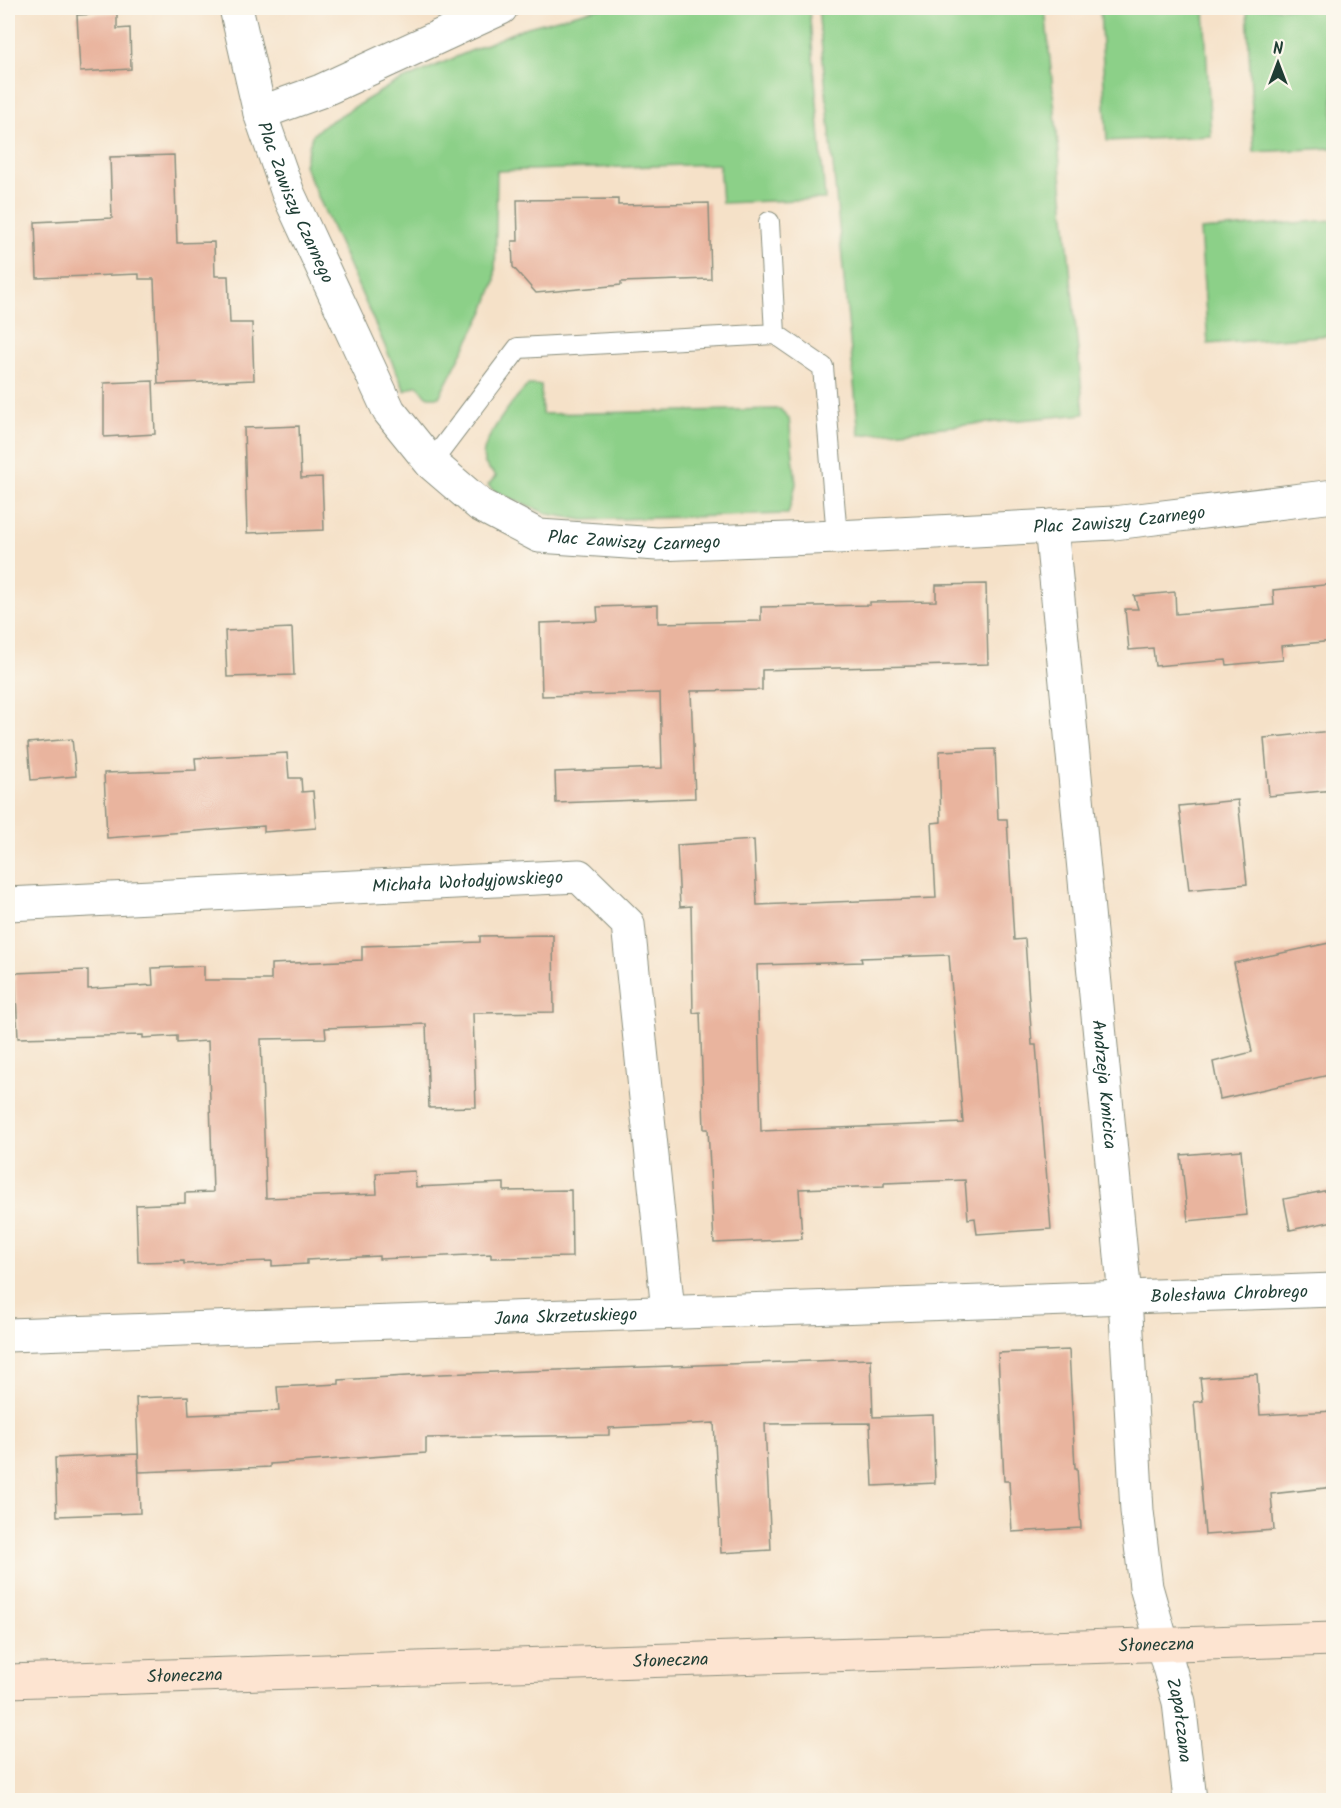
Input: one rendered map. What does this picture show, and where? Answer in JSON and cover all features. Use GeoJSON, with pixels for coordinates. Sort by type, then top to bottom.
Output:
{"type":"FeatureCollection","features":[{"type":"Feature","properties":{"kind":"street"},"geometry":{"type":"LineString","coordinates":[[236,8],[260,113]]}},
{"type":"Feature","properties":{"kind":"street","name":"Plac Zawiszy Czarnego"},"geometry":{"type":"LineString","coordinates":[[501,8],[321,91],[260,113],[288,193],[390,411],[431,463],[480,505],[539,536],[657,544],[1114,523],[1334,496]]}},
{"type":"Feature","properties":{"kind":"street","name":"Andrzeja Kmicica"},"geometry":{"type":"LineString","coordinates":[[1051,525],[1125,1297],[1137,1511],[1146,1587],[1161,1642]]}},
{"type":"Feature","properties":{"kind":"street","name":"Michała Wołodyjowskiego"},"geometry":{"type":"LineString","coordinates":[[8,904],[579,876],[628,924],[668,1311]]}},
{"type":"Feature","properties":{"kind":"street","name":"Bolesława Chrobrego"},"geometry":{"type":"LineString","coordinates":[[1125,1297],[1334,1290]]}},
{"type":"Feature","properties":{"kind":"street","name":"Jana Skrzetuskiego"},"geometry":{"type":"LineString","coordinates":[[8,1335],[1125,1297]]}},
{"type":"Feature","properties":{"kind":"street","name":"Słoneczna"},"geometry":{"type":"LineString","coordinates":[[8,1681],[1161,1642],[1334,1639]]}},
{"type":"Feature","properties":{"kind":"street","name":"Zapałczana"},"geometry":{"type":"LineString","coordinates":[[1161,1642],[1179,1702],[1190,1800]]}},
{"type":"Feature","properties":{"kind":"lane"},"geometry":{"type":"LineString","coordinates":[[769,222],[775,334]]}},
{"type":"Feature","properties":{"kind":"lane"},"geometry":{"type":"LineString","coordinates":[[431,463],[518,348],[775,334],[823,367],[837,537]]}},
{"type":"Feature","properties":{"kind":"green space"},"geometry":{"type":"Polygon","coordinates":[[[599,8],[809,8],[825,199],[722,203],[719,164],[497,171],[495,281],[485,309],[439,397],[428,397],[417,385],[405,391],[304,165],[312,136],[321,127],[391,85],[524,28],[599,8]]]}},
{"type":"Feature","properties":{"kind":"green space"},"geometry":{"type":"Polygon","coordinates":[[[818,8],[1045,8],[1084,414],[859,435],[818,8]]]}},
{"type":"Feature","properties":{"kind":"green space"},"geometry":{"type":"Polygon","coordinates":[[[1100,8],[1204,8],[1211,136],[1107,141],[1100,8]]]}},
{"type":"Feature","properties":{"kind":"green space"},"geometry":{"type":"Polygon","coordinates":[[[1247,8],[1333,8],[1333,148],[1254,152],[1247,8]]]}},
{"type":"Feature","properties":{"kind":"green space"},"geometry":{"type":"Polygon","coordinates":[[[1333,220],[1333,335],[1208,344],[1200,230],[1333,220]]]}},
{"type":"Feature","properties":{"kind":"green space"},"geometry":{"type":"Polygon","coordinates":[[[528,385],[541,385],[542,414],[780,409],[789,418],[796,484],[788,514],[583,520],[548,514],[494,491],[488,485],[496,476],[484,461],[487,443],[499,421],[528,385]]]}},
{"type":"Feature","properties":{"kind":"building"},"geometry":{"type":"Polygon","coordinates":[[[117,13],[117,29],[130,28],[131,69],[80,72],[77,15],[117,13]]]}},
{"type":"Feature","properties":{"kind":"building"},"geometry":{"type":"Polygon","coordinates":[[[174,155],[177,243],[214,242],[215,276],[228,276],[230,323],[252,323],[254,380],[158,384],[154,279],[139,279],[139,274],[37,278],[35,222],[112,218],[110,157],[174,155]]]}},
{"type":"Feature","properties":{"kind":"building"},"geometry":{"type":"Polygon","coordinates":[[[618,199],[618,205],[709,203],[711,279],[621,282],[621,285],[536,293],[513,267],[512,241],[518,241],[517,200],[618,199]]]}},
{"type":"Feature","properties":{"kind":"building"},"geometry":{"type":"Polygon","coordinates":[[[153,381],[155,434],[104,437],[104,383],[153,381]]]}},
{"type":"Feature","properties":{"kind":"building"},"geometry":{"type":"Polygon","coordinates":[[[299,426],[301,478],[322,477],[324,530],[247,533],[244,428],[299,426]]]}},
{"type":"Feature","properties":{"kind":"building"},"geometry":{"type":"Polygon","coordinates":[[[986,584],[988,664],[762,670],[762,690],[691,691],[695,798],[556,803],[555,772],[662,768],[660,693],[542,696],[540,623],[598,621],[597,607],[658,605],[658,623],[761,621],[761,607],[936,601],[936,585],[986,584]]]}},
{"type":"Feature","properties":{"kind":"building"},"geometry":{"type":"Polygon","coordinates":[[[1334,584],[1334,641],[1281,646],[1283,660],[1227,665],[1226,660],[1155,666],[1153,648],[1129,650],[1125,609],[1138,609],[1134,596],[1175,592],[1176,614],[1274,605],[1273,590],[1334,584]]]}},
{"type":"Feature","properties":{"kind":"building"},"geometry":{"type":"Polygon","coordinates":[[[292,628],[294,675],[227,677],[225,631],[292,628]]]}},
{"type":"Feature","properties":{"kind":"building"},"geometry":{"type":"Polygon","coordinates":[[[1331,731],[1334,790],[1269,796],[1264,738],[1331,731]]]}},
{"type":"Feature","properties":{"kind":"building"},"geometry":{"type":"Polygon","coordinates":[[[72,739],[76,776],[31,780],[28,743],[72,739]]]}},
{"type":"Feature","properties":{"kind":"building"},"geometry":{"type":"Polygon","coordinates":[[[995,749],[998,819],[1007,819],[1014,940],[1025,939],[1032,1045],[1036,1045],[1051,1229],[977,1234],[975,1218],[968,1219],[965,1180],[884,1183],[884,1186],[799,1189],[802,1239],[714,1243],[708,1129],[704,1129],[700,1012],[693,1013],[691,906],[680,907],[677,845],[754,840],[757,905],[936,898],[932,823],[941,822],[939,751],[995,749]],[[949,955],[861,958],[862,962],[757,965],[761,1131],[963,1123],[949,955]]]}},
{"type":"Feature","properties":{"kind":"building"},"geometry":{"type":"Polygon","coordinates":[[[287,753],[289,778],[301,778],[302,792],[313,791],[316,828],[264,832],[264,826],[107,838],[104,773],[196,770],[195,758],[287,753]]]}},
{"type":"Feature","properties":{"kind":"building"},"geometry":{"type":"Polygon","coordinates":[[[1238,800],[1247,884],[1189,890],[1179,806],[1238,800]]]}},
{"type":"Feature","properties":{"kind":"building"},"geometry":{"type":"Polygon","coordinates":[[[553,935],[554,1012],[473,1013],[476,1107],[429,1108],[426,1024],[325,1028],[326,1038],[261,1039],[266,1198],[377,1194],[376,1173],[415,1171],[416,1187],[504,1183],[504,1191],[571,1190],[572,1257],[491,1258],[491,1254],[379,1259],[379,1256],[307,1260],[307,1264],[272,1266],[272,1261],[184,1264],[184,1261],[138,1262],[136,1205],[185,1203],[185,1193],[213,1192],[208,1041],[177,1043],[177,1036],[143,1038],[143,1035],[18,1038],[15,973],[88,970],[88,989],[153,985],[152,968],[204,966],[204,980],[271,980],[271,964],[362,960],[362,946],[480,942],[480,936],[553,935]]]}},
{"type":"Feature","properties":{"kind":"building"},"geometry":{"type":"Polygon","coordinates":[[[1334,942],[1334,1074],[1220,1099],[1213,1062],[1252,1052],[1234,963],[1334,942]]]}},
{"type":"Feature","properties":{"kind":"building"},"geometry":{"type":"Polygon","coordinates":[[[1241,1150],[1247,1215],[1188,1221],[1181,1155],[1241,1150]]]}},
{"type":"Feature","properties":{"kind":"building"},"geometry":{"type":"Polygon","coordinates":[[[1334,1189],[1334,1221],[1290,1230],[1284,1199],[1334,1189]]]}},
{"type":"Feature","properties":{"kind":"building"},"geometry":{"type":"Polygon","coordinates":[[[1069,1350],[1075,1468],[1077,1468],[1081,1528],[1012,1532],[1009,1481],[1004,1481],[998,1353],[1069,1350]]]}},
{"type":"Feature","properties":{"kind":"building"},"geometry":{"type":"Polygon","coordinates":[[[871,1359],[873,1417],[933,1415],[935,1483],[873,1486],[870,1423],[765,1424],[771,1550],[721,1553],[714,1423],[609,1428],[609,1435],[426,1438],[426,1453],[270,1464],[270,1467],[139,1472],[136,1398],[188,1396],[189,1415],[279,1411],[277,1387],[339,1384],[339,1380],[441,1374],[871,1359]]]}},
{"type":"Feature","properties":{"kind":"building"},"geometry":{"type":"Polygon","coordinates":[[[1257,1374],[1260,1415],[1334,1411],[1334,1487],[1271,1494],[1274,1530],[1205,1535],[1194,1402],[1203,1401],[1200,1378],[1257,1374]]]}},
{"type":"Feature","properties":{"kind":"building"},"geometry":{"type":"Polygon","coordinates":[[[138,1454],[140,1513],[57,1516],[55,1458],[138,1454]]]}}]}
